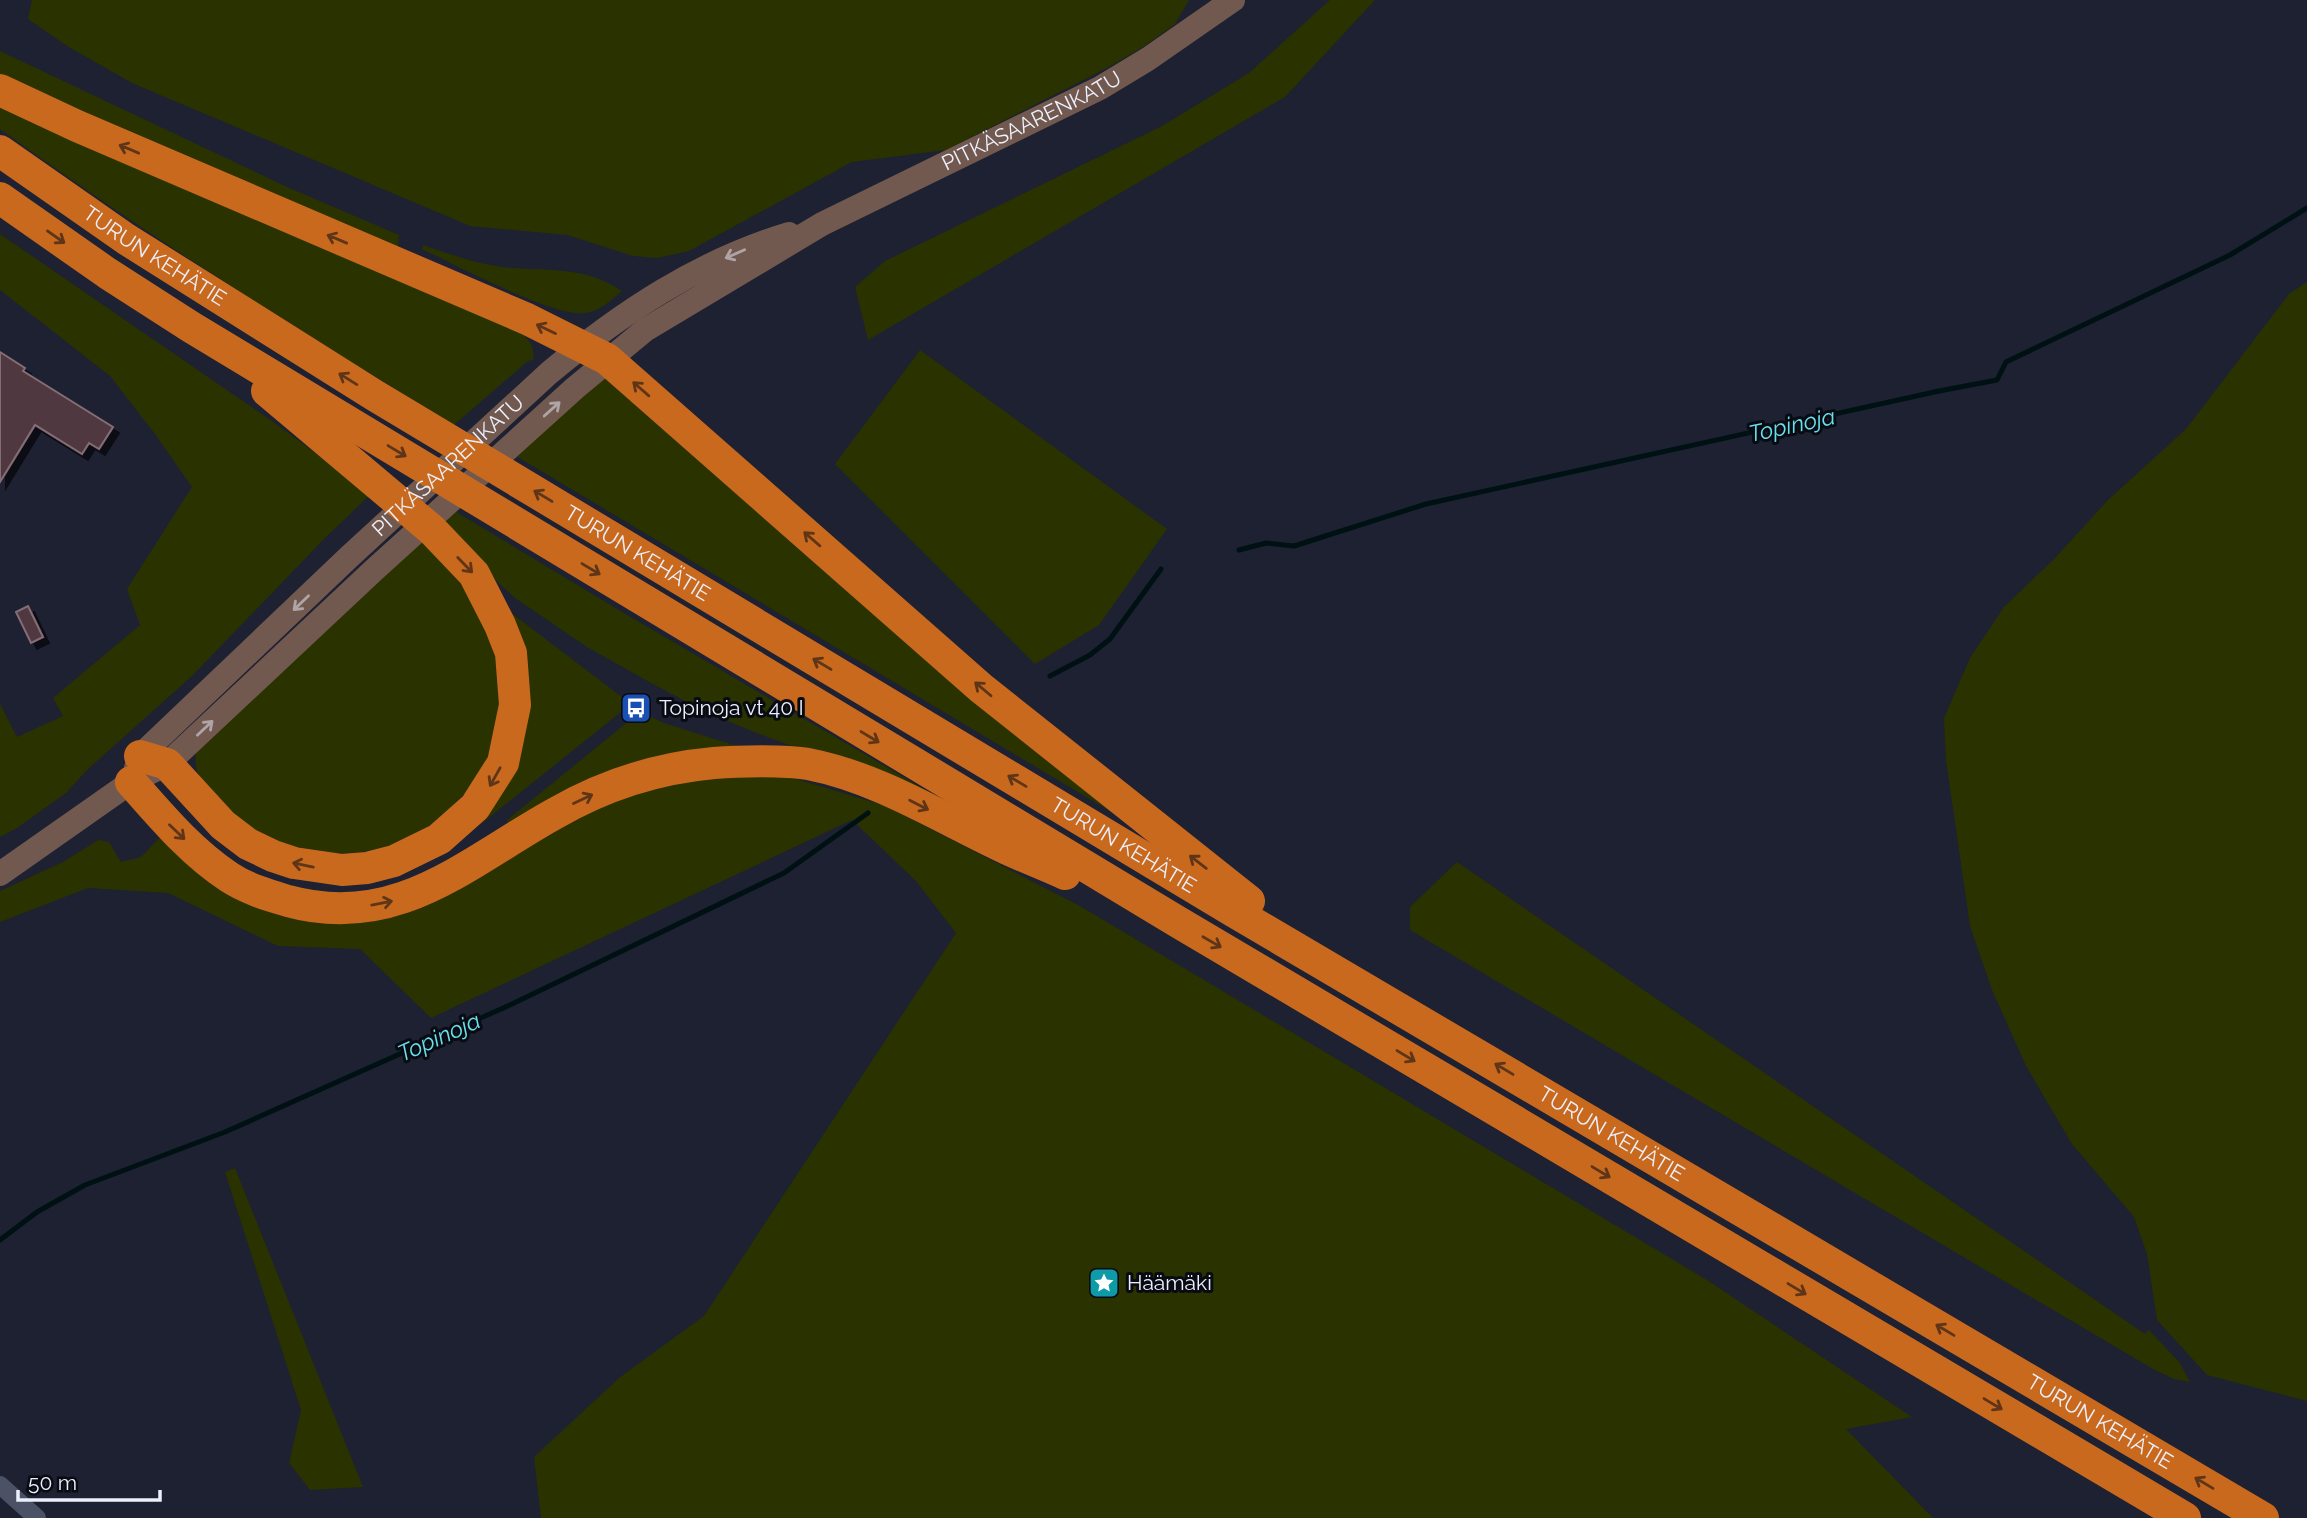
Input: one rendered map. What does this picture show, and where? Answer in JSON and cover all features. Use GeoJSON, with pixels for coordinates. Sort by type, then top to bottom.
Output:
{"type":"FeatureCollection","features":[{"type":"Feature","properties":{"kind":"highway"},"geometry":{"type":"LineString","coordinates":[[0,90],[102,137],[527,319],[595,353],[981,688],[1349,979]]}},
{"type":"Feature","properties":{"kind":"highway","name":"TURUN KEHÄTIE"},"geometry":{"type":"LineString","coordinates":[[0,151],[126,239],[374,395],[1221,904],[2263,1518]]}},
{"type":"Feature","properties":{"kind":"highway","name":"TURUN KEHÄTIE"},"geometry":{"type":"LineString","coordinates":[[0,198],[107,273],[191,327],[1178,922],[2185,1518]]}},
{"type":"Feature","properties":{"kind":"highway"},"geometry":{"type":"LineString","coordinates":[[146,767],[260,850],[294,863],[315,867],[342,870],[367,868],[394,861],[439,839],[475,807],[503,763],[515,705],[510,653],[500,625],[474,574],[432,530],[191,327]]}},
{"type":"Feature","properties":{"kind":"highway"},"geometry":{"type":"LineString","coordinates":[[146,767],[181,837],[213,866],[259,892],[324,908],[351,908],[408,897],[468,867],[554,813],[608,788],[643,776],[715,763],[807,764],[851,776],[896,793],[995,843],[1178,922]]}},
{"type":"Feature","properties":{"kind":"street","name":"PITKÄSAARENKATU"},"geometry":{"type":"LineString","coordinates":[[146,767],[350,556],[550,373],[645,330],[822,224],[1100,88],[1148,59],[1233,0]]}},
{"type":"Feature","properties":{"kind":"street","name":"PITKÄSAARENKATU"},"geometry":{"type":"LineString","coordinates":[[0,874],[146,767],[374,570],[575,388],[595,353]]}},
{"type":"Feature","properties":{"kind":"street"},"geometry":{"type":"LineString","coordinates":[[0,1485],[37,1518]]}},
{"type":"Feature","properties":{"kind":"green space"},"geometry":{"type":"Polygon","coordinates":[[[32,0],[1189,0],[1175,24],[1143,47],[946,150],[852,162],[689,251],[657,258],[633,256],[567,235],[470,226],[132,83],[67,46],[28,19],[32,0]]]}},
{"type":"Feature","properties":{"kind":"green space"},"geometry":{"type":"Polygon","coordinates":[[[1330,0],[1375,0],[1285,97],[868,340],[855,287],[885,261],[1162,126],[1249,73],[1330,0]]]}},
{"type":"Feature","properties":{"kind":"green space"},"geometry":{"type":"Polygon","coordinates":[[[0,51],[287,187],[399,235],[398,248],[0,78],[0,51]]]}},
{"type":"Feature","properties":{"kind":"green space"},"geometry":{"type":"Polygon","coordinates":[[[0,98],[507,323],[530,342],[534,353],[533,360],[528,361],[454,425],[224,282],[0,129],[0,98]]]}},
{"type":"Feature","properties":{"kind":"green space"},"geometry":{"type":"Polygon","coordinates":[[[0,234],[272,421],[371,494],[192,676],[87,770],[66,793],[0,837],[0,704],[17,737],[63,716],[53,698],[140,625],[127,589],[192,487],[110,376],[0,290],[0,234]]]}},
{"type":"Feature","properties":{"kind":"green space"},"geometry":{"type":"Polygon","coordinates":[[[423,245],[496,266],[591,276],[622,291],[596,310],[572,313],[505,289],[422,249],[423,245]]]}},
{"type":"Feature","properties":{"kind":"green space"},"geometry":{"type":"Polygon","coordinates":[[[2307,282],[2307,1401],[2207,1375],[2157,1320],[2147,1254],[2134,1217],[2072,1144],[2026,1066],[1992,990],[1970,926],[1946,760],[1944,718],[1970,658],[2004,607],[2055,558],[2108,500],[2186,429],[2289,294],[2307,282]]]}},
{"type":"Feature","properties":{"kind":"green space"},"geometry":{"type":"Polygon","coordinates":[[[920,350],[1167,529],[1099,625],[1035,664],[835,464],[920,350]]]}},
{"type":"Feature","properties":{"kind":"green space"},"geometry":{"type":"Polygon","coordinates":[[[608,373],[1148,834],[516,456],[608,373]]]}},
{"type":"Feature","properties":{"kind":"green space"},"geometry":{"type":"Polygon","coordinates":[[[453,510],[951,805],[704,711],[587,647],[515,598],[437,526],[453,510]]]}},
{"type":"Feature","properties":{"kind":"green space"},"geometry":{"type":"Polygon","coordinates":[[[425,538],[464,581],[485,622],[497,655],[504,687],[503,704],[484,768],[472,786],[435,822],[406,839],[380,848],[351,853],[323,853],[295,848],[268,838],[244,824],[206,787],[196,768],[196,751],[425,538]]]}},
{"type":"Feature","properties":{"kind":"green space"},"geometry":{"type":"Polygon","coordinates":[[[502,606],[631,704],[481,824],[478,819],[508,777],[502,606]]]}},
{"type":"Feature","properties":{"kind":"green space"},"geometry":{"type":"Polygon","coordinates":[[[640,712],[664,723],[746,749],[512,829],[507,820],[640,712]]]}},
{"type":"Feature","properties":{"kind":"green space"},"geometry":{"type":"Polygon","coordinates":[[[786,776],[886,806],[1080,906],[1707,1280],[1912,1417],[1846,1429],[1933,1518],[541,1518],[534,1457],[619,1378],[704,1316],[956,933],[916,881],[852,820],[431,1018],[360,949],[278,946],[168,893],[88,888],[0,922],[0,891],[63,862],[98,840],[109,842],[121,862],[141,857],[161,836],[331,920],[401,915],[471,881],[580,814],[635,793],[715,777],[786,776]]]}},
{"type":"Feature","properties":{"kind":"green space"},"geometry":{"type":"Polygon","coordinates":[[[1457,862],[2145,1334],[2149,1330],[2180,1363],[2190,1382],[2174,1379],[2153,1369],[1410,930],[1410,907],[1457,862]]]}},
{"type":"Feature","properties":{"kind":"green space"},"geometry":{"type":"Polygon","coordinates":[[[235,1168],[363,1487],[310,1490],[289,1463],[301,1410],[225,1172],[235,1168]]]}},
{"type":"Feature","properties":{"kind":"building"},"geometry":{"type":"Polygon","coordinates":[[[0,352],[25,368],[23,371],[113,427],[99,449],[89,443],[82,454],[35,425],[0,482],[0,352]]]}},
{"type":"Feature","properties":{"kind":"building"},"geometry":{"type":"Polygon","coordinates":[[[28,606],[43,637],[31,643],[16,612],[28,606]]]}},
{"type":"Feature","properties":{"kind":"waterway","name":"Topinoja"},"geometry":{"type":"LineString","coordinates":[[1239,550],[1266,543],[1294,546],[1426,504],[1997,380],[2006,362],[2230,255],[2307,208]]}},
{"type":"Feature","properties":{"kind":"waterway","name":"Topinoja"},"geometry":{"type":"LineString","coordinates":[[1050,676],[1090,655],[1110,639],[1161,569]]}},
{"type":"Feature","properties":{"kind":"waterway","name":"Topinoja"},"geometry":{"type":"LineString","coordinates":[[0,1240],[37,1212],[85,1185],[225,1132],[512,1004],[784,873],[868,813]]}},
{"type":"Feature","properties":{"kind":"place","name":"Topinoja vt 40 I"},"geometry":{"type":"Point","coordinates":[636,708]}},
{"type":"Feature","properties":{"kind":"place","name":"Häämäki"},"geometry":{"type":"Point","coordinates":[1104,1283]}}]}
